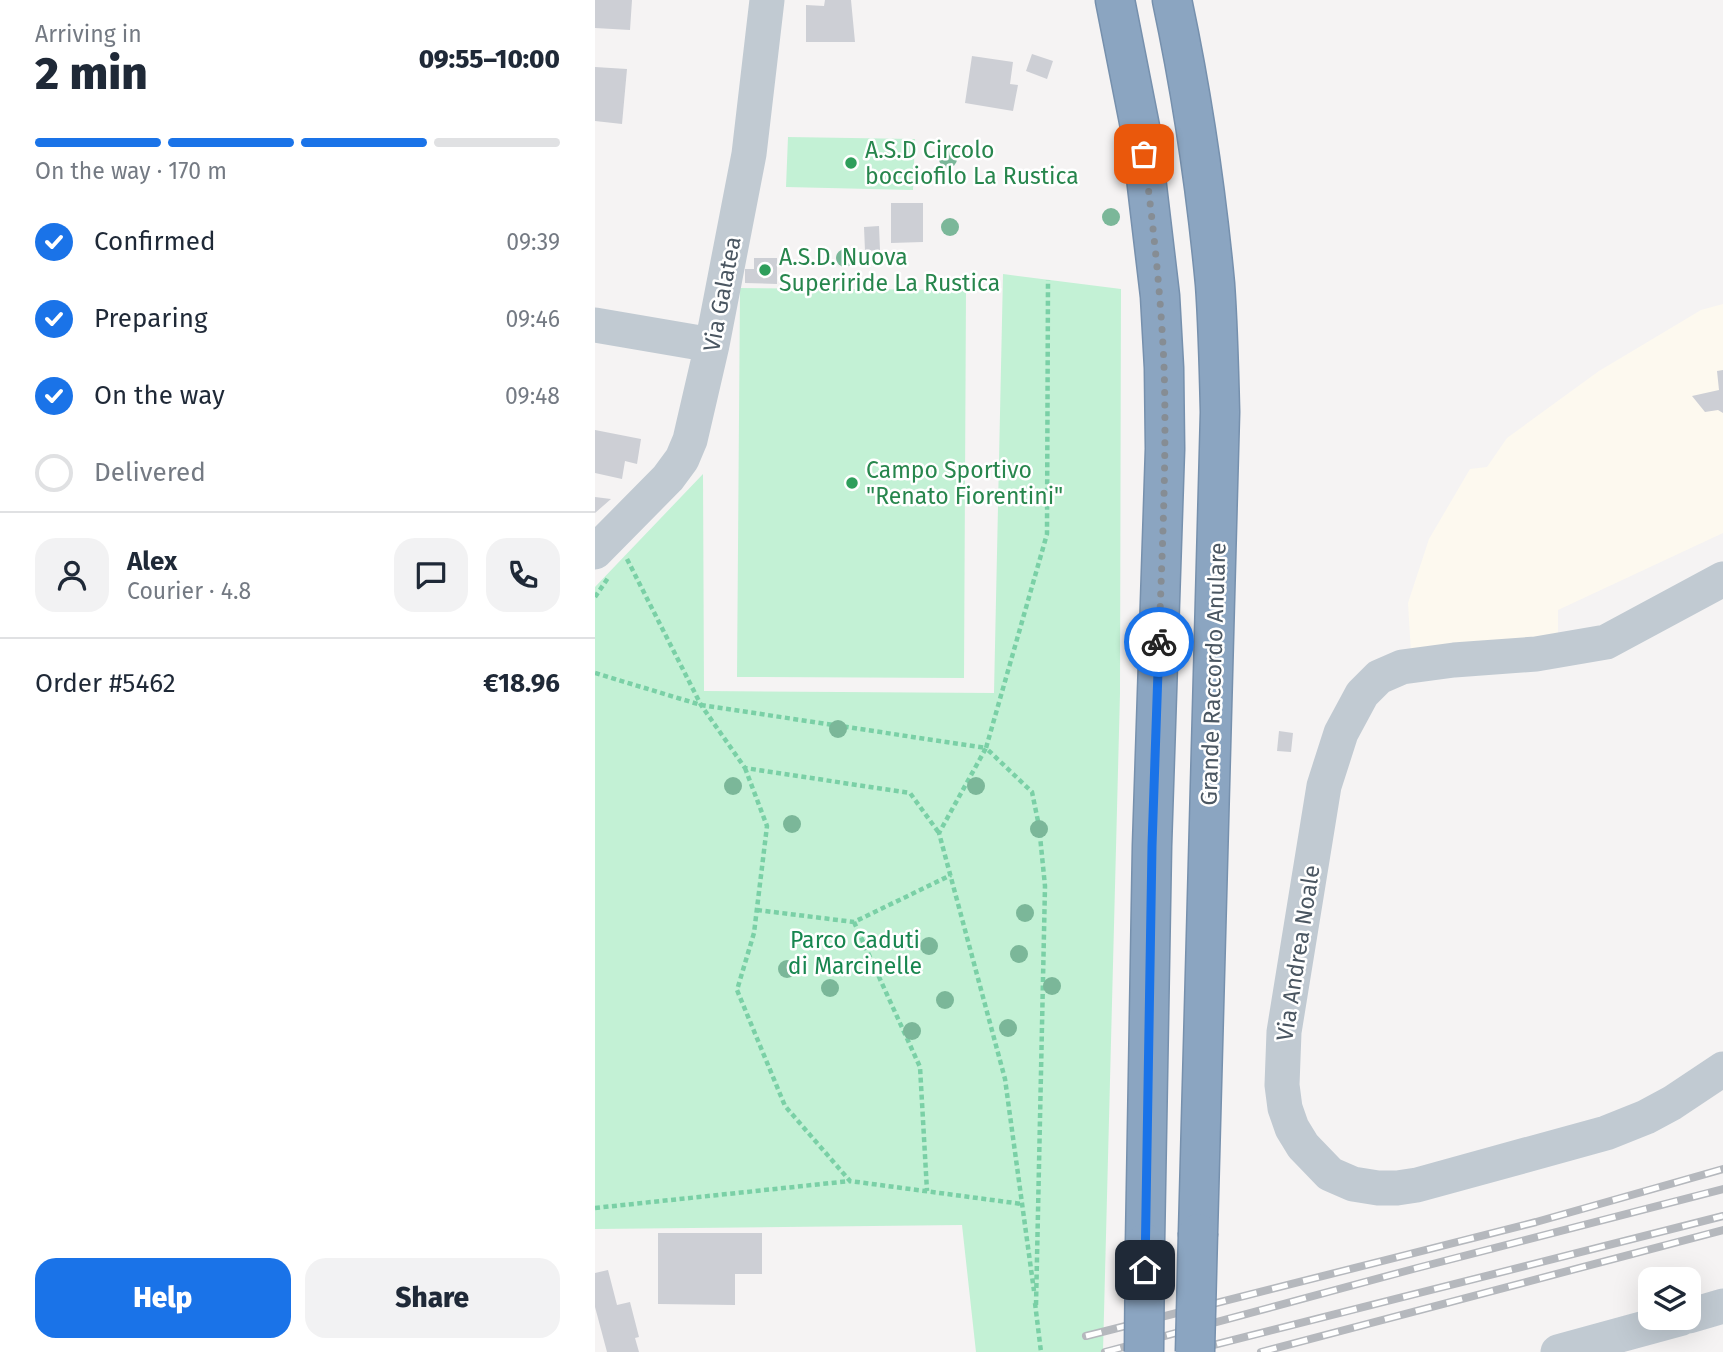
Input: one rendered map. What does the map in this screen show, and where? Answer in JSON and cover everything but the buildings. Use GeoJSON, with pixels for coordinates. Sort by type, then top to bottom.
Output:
{"type":"FeatureCollection","features":[{"type":"Feature","properties":{"kind":"highway"},"geometry":{"type":"LineString","coordinates":[[1115,0],[1140,127],[1160,296],[1164,368],[1165,449],[1152,846],[1144,1352]]}},
{"type":"Feature","properties":{"kind":"highway","name":"Grande Raccordo Anulare"},"geometry":{"type":"LineString","coordinates":[[1172,0],[1196,127],[1206,201],[1215,286],[1220,412],[1195,1352]]}},
{"type":"Feature","properties":{"kind":"street","name":"Via Galatea"},"geometry":{"type":"LineString","coordinates":[[608,565],[656,491],[677,468],[690,440],[712,345],[749,154],[767,0]]}},
{"type":"Feature","properties":{"kind":"street"},"geometry":{"type":"LineString","coordinates":[[595,325],[712,345]]}},
{"type":"Feature","properties":{"kind":"street","name":"Via Andrea Noale"},"geometry":{"type":"LineString","coordinates":[[1723,579],[1607,642],[1536,653],[1402,667],[1379,677],[1362,694],[1341,733],[1324,786],[1284,1032],[1282,1085],[1285,1108],[1292,1128],[1303,1146],[1330,1174],[1353,1184],[1397,1188],[1417,1185],[1606,1133],[1672,1103],[1723,1069]]}},
{"type":"Feature","properties":{"kind":"street"},"geometry":{"type":"LineString","coordinates":[[1701,1312],[1723,1306]]}},
{"type":"Feature","properties":{"kind":"street"},"geometry":{"type":"LineString","coordinates":[[1558,1352],[1588,1348],[1644,1330]]}},
{"type":"Feature","properties":{"kind":"path"},"geometry":{"type":"LineString","coordinates":[[939,833],[986,748],[1047,534],[1048,280]]}},
{"type":"Feature","properties":{"kind":"path"},"geometry":{"type":"LineString","coordinates":[[595,597],[608,565],[625,555],[701,705],[745,768],[767,825],[754,933],[737,990],[785,1106],[850,1181]]}},
{"type":"Feature","properties":{"kind":"path"},"geometry":{"type":"LineString","coordinates":[[595,673],[701,705],[986,748],[1032,792],[1045,886],[1035,1305]]}},
{"type":"Feature","properties":{"kind":"path"},"geometry":{"type":"LineString","coordinates":[[745,768],[910,793],[939,833],[1005,1079],[1041,1352]]}},
{"type":"Feature","properties":{"kind":"path"},"geometry":{"type":"LineString","coordinates":[[757,910],[854,922],[951,875]]}},
{"type":"Feature","properties":{"kind":"path"},"geometry":{"type":"LineString","coordinates":[[854,922],[920,1067],[927,1191]]}},
{"type":"Feature","properties":{"kind":"path"},"geometry":{"type":"LineString","coordinates":[[595,1208],[850,1181],[1022,1203]]}},
{"type":"Feature","properties":{"kind":"shaded area"},"geometry":{"type":"Polygon","coordinates":[[[1723,304],[1723,533],[1558,610],[1558,634],[1411,653],[1408,603],[1429,539],[1470,469],[1487,467],[1507,438],[1599,371],[1701,310],[1723,304]]]}},
{"type":"Feature","properties":{"kind":"green space","name":"A.S.D Circolo bocciofilo La Rustica"},"geometry":{"type":"Polygon","coordinates":[[[788,137],[915,139],[913,190],[786,187],[788,137]]]}},
{"type":"Feature","properties":{"kind":"green space","name":"Parco Caduti di Marcinelle"},"geometry":{"type":"Polygon","coordinates":[[[1003,274],[1121,289],[1120,693],[1103,1352],[976,1352],[962,1225],[595,1229],[595,587],[703,474],[704,691],[994,693],[1003,274]]]}},
{"type":"Feature","properties":{"kind":"green space","name":"Campo Sportivo \"Renato Fiorentini\""},"geometry":{"type":"Polygon","coordinates":[[[740,288],[966,290],[964,678],[737,677],[740,288]]]}},
{"type":"Feature","properties":{"kind":"railway"},"geometry":{"type":"LineString","coordinates":[[1086,1336],[1536,1222],[1723,1169]]}},
{"type":"Feature","properties":{"kind":"railway"},"geometry":{"type":"LineString","coordinates":[[1105,1352],[1723,1189]]}},
{"type":"Feature","properties":{"kind":"railway"},"geometry":{"type":"LineString","coordinates":[[1186,1352],[1723,1216]]}},
{"type":"Feature","properties":{"kind":"railway"},"geometry":{"type":"LineString","coordinates":[[1261,1352],[1723,1230]]}},
{"type":"Feature","properties":{"kind":"way so far"},"geometry":{"type":"LineString","coordinates":[[1144,154],[1160,296],[1164,368],[1165,449],[1159,642]]}},
{"type":"Feature","properties":{"kind":"place","name":"A.S.D Circolo bocciofilo La Rustica"},"geometry":{"type":"Point","coordinates":[851,163]}},
{"type":"Feature","properties":{"kind":"place","name":"A.S.D. Nuova Superiride La Rustica"},"geometry":{"type":"Point","coordinates":[765,270]}},
{"type":"Feature","properties":{"kind":"place","name":"Campo Sportivo \"Renato Fiorentini\""},"geometry":{"type":"Point","coordinates":[852,483]}},
{"type":"Feature","properties":{"kind":"route"},"geometry":{"type":"LineString","coordinates":[[1145,1270],[1152,846],[1159,642]]}}]}
